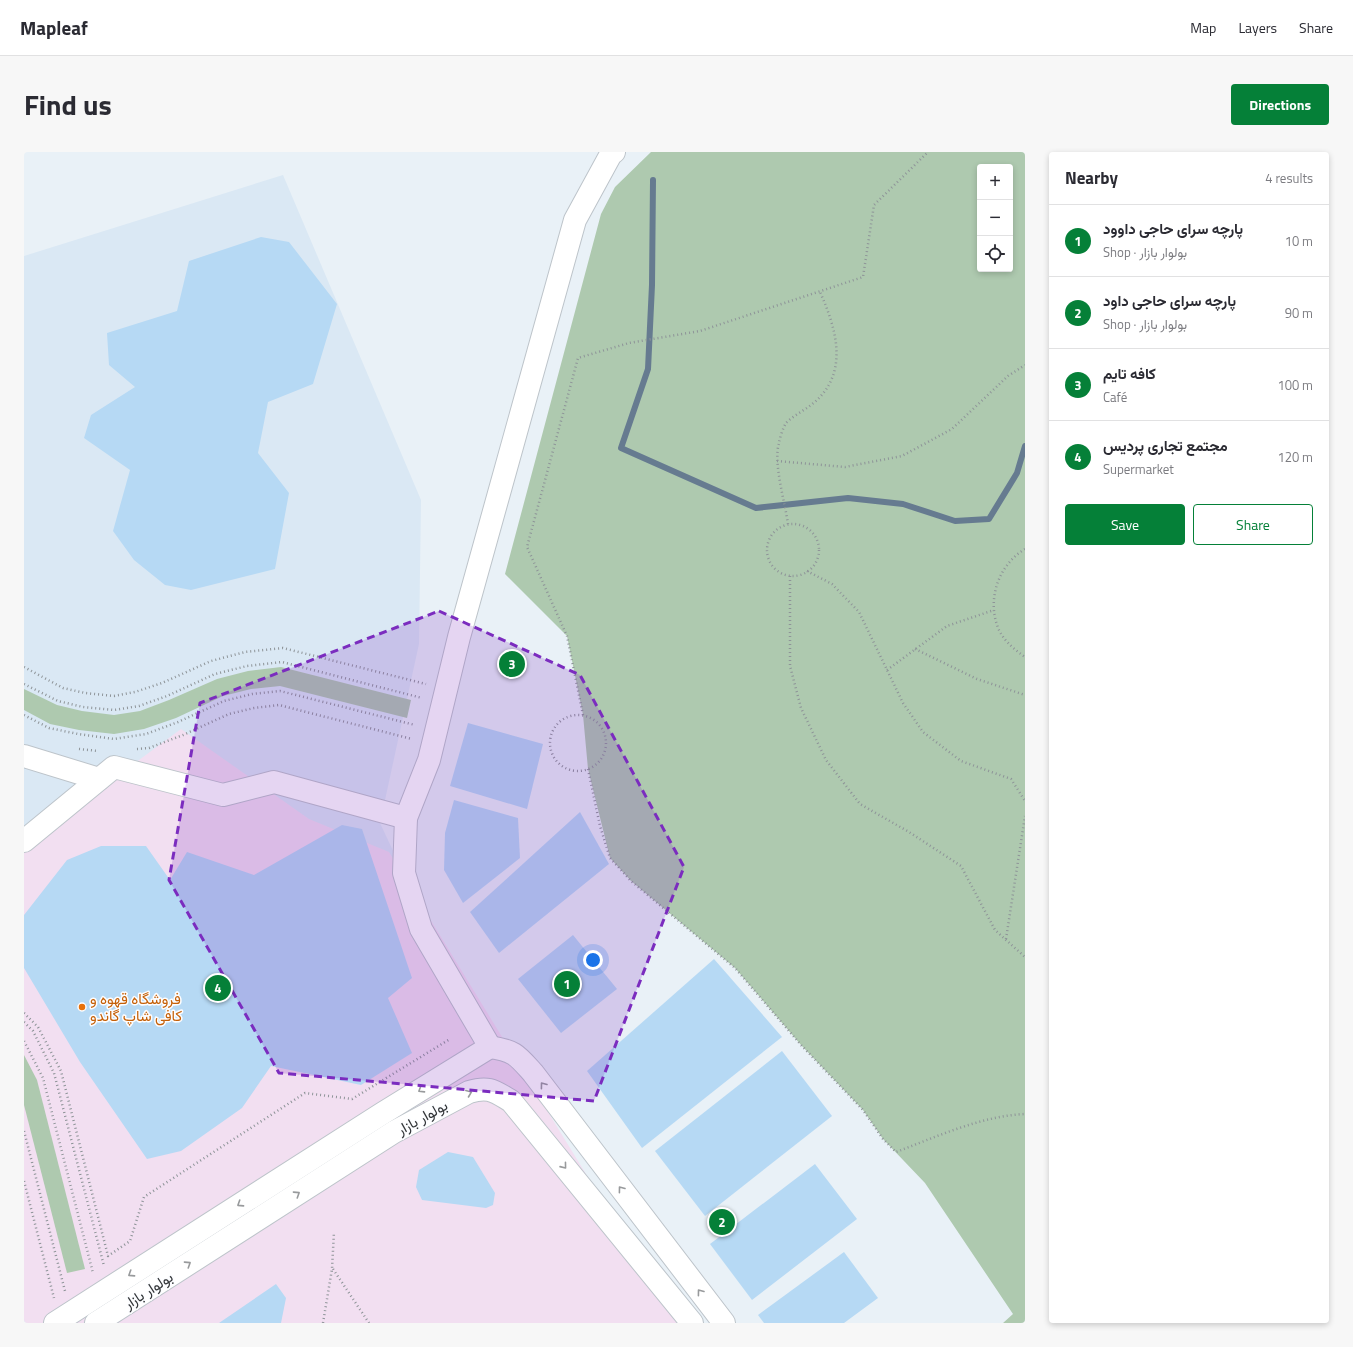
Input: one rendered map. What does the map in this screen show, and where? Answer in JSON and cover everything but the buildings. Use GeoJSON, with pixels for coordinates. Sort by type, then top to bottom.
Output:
{"type":"FeatureCollection","features":[{"type":"Feature","properties":{"kind":"street"},"geometry":{"type":"LineString","coordinates":[[614,152],[611,154],[575,220],[459,637],[429,760],[406,818],[404,873],[421,929],[490,1047],[508,1050],[519,1057],[534,1073],[724,1323]]}},
{"type":"Feature","properties":{"kind":"street"},"geometry":{"type":"LineString","coordinates":[[24,756],[99,779]]}},
{"type":"Feature","properties":{"kind":"street"},"geometry":{"type":"LineString","coordinates":[[24,841],[114,767],[223,794],[274,782],[406,818]]}},
{"type":"Feature","properties":{"kind":"street","name":"بولوار بازار"},"geometry":{"type":"LineString","coordinates":[[55,1323],[490,1047]]}},
{"type":"Feature","properties":{"kind":"street","name":"بولوار بازار"},"geometry":{"type":"LineString","coordinates":[[96,1323],[394,1132],[469,1092],[479,1089],[493,1090],[511,1101],[692,1323]]}},
{"type":"Feature","properties":{"kind":"path"},"geometry":{"type":"LineString","coordinates":[[583,716],[567,636],[527,547],[578,358],[629,343],[700,331],[864,277],[874,205],[928,152]]}},
{"type":"Feature","properties":{"kind":"path"},"geometry":{"type":"LineString","coordinates":[[788,524],[777,461],[778,444],[786,424],[824,393],[834,374],[837,357],[836,341],[830,313],[820,292]]}},
{"type":"Feature","properties":{"kind":"path"},"geometry":{"type":"LineString","coordinates":[[777,461],[845,467],[902,456],[952,429],[1008,376],[1025,365]]}},
{"type":"Feature","properties":{"kind":"path"},"geometry":{"type":"LineString","coordinates":[[797,524],[805,526],[812,532],[817,540],[819,548],[818,557],[814,565],[807,571],[799,575],[790,576],[782,574],[770,563],[767,555],[769,538],[780,526],[797,524]]}},
{"type":"Feature","properties":{"kind":"path"},"geometry":{"type":"LineString","coordinates":[[1025,548],[1016,554],[1002,570],[995,589],[994,610],[1000,630],[1012,648],[1025,657]]}},
{"type":"Feature","properties":{"kind":"path"},"geometry":{"type":"LineString","coordinates":[[807,571],[832,584],[859,612],[903,703],[923,732],[961,761],[1011,780],[1025,801]]}},
{"type":"Feature","properties":{"kind":"path"},"geometry":{"type":"LineString","coordinates":[[790,576],[790,666],[801,708],[826,760],[860,804],[909,832],[961,866],[995,930],[1025,957]]}},
{"type":"Feature","properties":{"kind":"path"},"geometry":{"type":"LineString","coordinates":[[886,670],[947,626],[994,610]]}},
{"type":"Feature","properties":{"kind":"path"},"geometry":{"type":"LineString","coordinates":[[24,667],[63,688],[85,693],[114,696],[135,692],[162,683],[211,661],[244,652],[283,648],[430,685]]}},
{"type":"Feature","properties":{"kind":"path"},"geometry":{"type":"LineString","coordinates":[[915,649],[977,679],[1025,695]]}},
{"type":"Feature","properties":{"kind":"path"},"geometry":{"type":"LineString","coordinates":[[24,684],[58,701],[83,707],[114,710],[146,704],[215,674],[247,666],[282,662],[426,699]]}},
{"type":"Feature","properties":{"kind":"path"},"geometry":{"type":"LineString","coordinates":[[24,715],[49,728],[114,739],[146,734],[178,722],[224,701],[252,694],[280,691],[418,726]]}},
{"type":"Feature","properties":{"kind":"path"},"geometry":{"type":"LineString","coordinates":[[135,750],[149,748],[183,735],[229,714],[254,708],[279,705],[414,739]]}},
{"type":"Feature","properties":{"kind":"path"},"geometry":{"type":"LineString","coordinates":[[573,716],[591,718],[604,731],[606,740],[602,758],[596,765],[588,769],[580,771],[571,770],[556,760],[552,752],[550,742],[552,733],[557,725],[564,719],[573,716]]}},
{"type":"Feature","properties":{"kind":"path"},"geometry":{"type":"LineString","coordinates":[[76,748],[99,751]]}},
{"type":"Feature","properties":{"kind":"path"},"geometry":{"type":"LineString","coordinates":[[588,769],[600,826],[610,858],[631,881],[735,968],[801,1045],[863,1110],[883,1139],[896,1152],[954,1130],[1008,1115],[1025,1114]]}},
{"type":"Feature","properties":{"kind":"path"},"geometry":{"type":"LineString","coordinates":[[1006,940],[1025,816]]}},
{"type":"Feature","properties":{"kind":"path"},"geometry":{"type":"LineString","coordinates":[[24,1013],[38,1027],[61,1071],[108,1256],[130,1242],[144,1197],[305,1093],[352,1100],[450,1039]]}},
{"type":"Feature","properties":{"kind":"path"},"geometry":{"type":"LineString","coordinates":[[24,1022],[33,1031],[54,1073],[104,1266]]}},
{"type":"Feature","properties":{"kind":"path"},"geometry":{"type":"LineString","coordinates":[[24,1041],[43,1078],[93,1273]]}},
{"type":"Feature","properties":{"kind":"path"},"geometry":{"type":"LineString","coordinates":[[368,1089],[372,1095]]}},
{"type":"Feature","properties":{"kind":"path"},"geometry":{"type":"LineString","coordinates":[[24,1131],[65,1291]]}},
{"type":"Feature","properties":{"kind":"path"},"geometry":{"type":"LineString","coordinates":[[24,1181],[54,1298]]}},
{"type":"Feature","properties":{"kind":"path"},"geometry":{"type":"LineString","coordinates":[[323,1323],[332,1269],[334,1232]]}},
{"type":"Feature","properties":{"kind":"path"},"geometry":{"type":"LineString","coordinates":[[332,1269],[369,1323]]}},
{"type":"Feature","properties":{"kind":"highlighted area"},"geometry":{"type":"Polygon","coordinates":[[[439,611],[580,675],[684,867],[594,1101],[279,1073],[169,880],[200,703],[439,611]]]}},
{"type":"Feature","properties":{"kind":"shaded area"},"geometry":{"type":"Polygon","coordinates":[[[283,175],[421,500],[419,644],[380,823],[500,1078],[24,1323],[24,256],[283,175]]]}},
{"type":"Feature","properties":{"kind":"shaded area"},"geometry":{"type":"Polygon","coordinates":[[[181,729],[309,819],[389,852],[677,1323],[24,1323],[24,845],[181,729]]]}},
{"type":"Feature","properties":{"kind":"green space"},"geometry":{"type":"Polygon","coordinates":[[[651,152],[1025,152],[1025,1323],[1003,1323],[1013,1314],[925,1183],[883,1139],[863,1110],[801,1045],[735,968],[631,881],[610,858],[588,769],[583,715],[567,636],[505,574],[601,214],[615,187],[651,152]]]}},
{"type":"Feature","properties":{"kind":"green space"},"geometry":{"type":"Polygon","coordinates":[[[281,667],[411,700],[407,718],[280,686],[251,689],[223,696],[176,718],[144,729],[114,734],[79,730],[50,724],[24,710],[24,689],[57,705],[82,711],[114,715],[140,711],[217,679],[248,671],[281,667]]]}},
{"type":"Feature","properties":{"kind":"green space"},"geometry":{"type":"Polygon","coordinates":[[[24,1055],[37,1080],[85,1269],[67,1273],[24,1105],[24,1055]]]}},
{"type":"Feature","properties":{"kind":"waterway"},"geometry":{"type":"LineString","coordinates":[[653,180],[652,285],[648,369],[621,448],[756,508],[848,498],[903,504],[955,521],[989,519],[1017,473],[1025,446]]}},
{"type":"Feature","properties":{"kind":"place","name":"كافه تايم"},"geometry":{"type":"Point","coordinates":[512,664]}},
{"type":"Feature","properties":{"kind":"place","name":"پارچه سرای حاجی داوود"},"geometry":{"type":"Point","coordinates":[567,984]}},
{"type":"Feature","properties":{"kind":"place","name":"مجتمع تجاری پردیس"},"geometry":{"type":"Point","coordinates":[218,988]}},
{"type":"Feature","properties":{"kind":"place","name":"فروشگاه قهوه و کافی شاپ گاندو"},"geometry":{"type":"Point","coordinates":[82,1007]}},
{"type":"Feature","properties":{"kind":"place","name":"پارچه سرای حاجی داود"},"geometry":{"type":"Point","coordinates":[722,1222]}}]}
